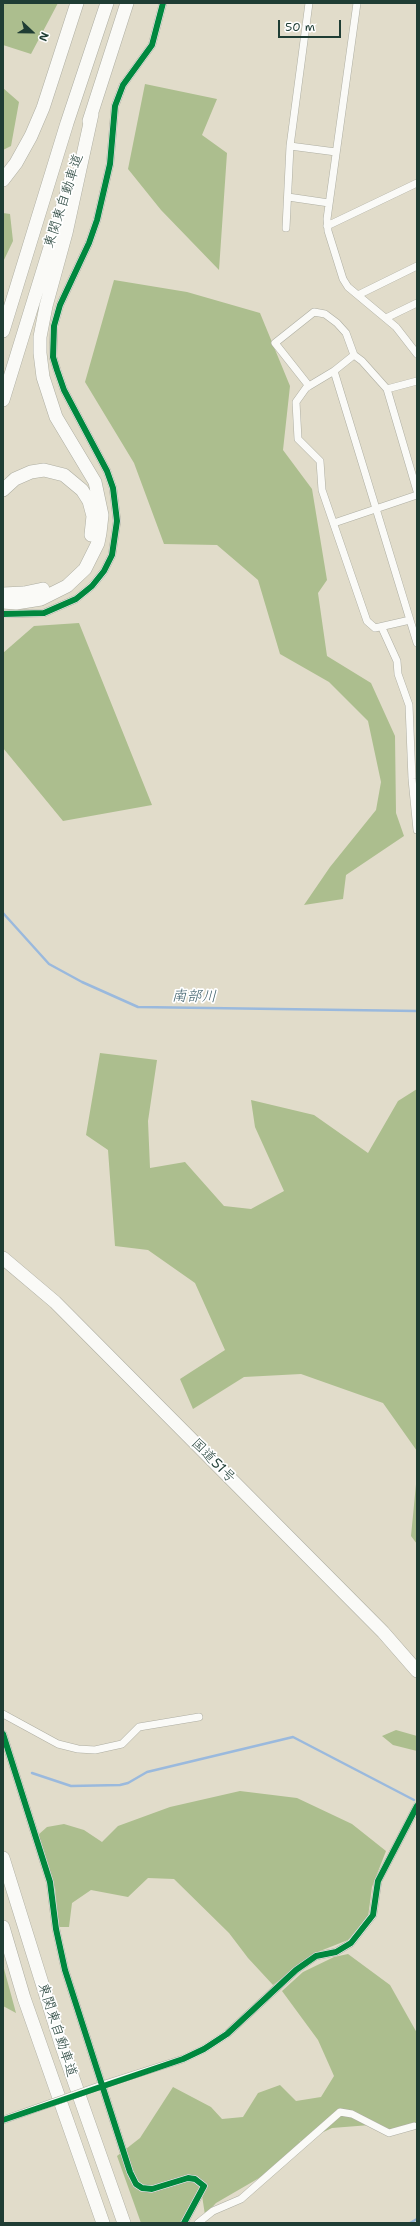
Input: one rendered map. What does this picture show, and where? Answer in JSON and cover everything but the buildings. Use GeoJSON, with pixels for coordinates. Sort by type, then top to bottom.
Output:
{"type":"FeatureCollection","features":[{"type":"Feature","properties":{"kind":"highway"},"geometry":{"type":"LineString","coordinates":[[3,180],[16,163],[31,136],[43,108],[77,3]]}},
{"type":"Feature","properties":{"kind":"highway","name":"東関東自動車道"},"geometry":{"type":"LineString","coordinates":[[3,331],[67,123],[107,3]]}},
{"type":"Feature","properties":{"kind":"highway","name":"東関東自動車道"},"geometry":{"type":"LineString","coordinates":[[3,400],[29,311],[127,3]]}},
{"type":"Feature","properties":{"kind":"highway"},"geometry":{"type":"LineString","coordinates":[[3,602],[21,603],[41,599],[67,586],[85,569],[98,543],[100,533],[102,515],[95,482],[56,417],[43,377],[40,353],[40,337],[46,306],[66,233],[92,114]]}},
{"type":"Feature","properties":{"kind":"highway"},"geometry":{"type":"LineString","coordinates":[[3,301],[67,123]]}},
{"type":"Feature","properties":{"kind":"highway"},"geometry":{"type":"LineString","coordinates":[[3,490],[15,479],[31,472],[44,470],[64,475],[82,490],[89,502],[93,520],[91,535],[84,555],[80,562],[67,575],[50,586],[37,591],[3,594]]}},
{"type":"Feature","properties":{"kind":"highway","name":"国道51号"},"geometry":{"type":"LineString","coordinates":[[3,1258],[55,1302],[383,1632],[417,1671]]}},
{"type":"Feature","properties":{"kind":"highway","name":"東関東自動車道"},"geometry":{"type":"LineString","coordinates":[[3,1858],[61,2044],[124,2223]]}},
{"type":"Feature","properties":{"kind":"highway","name":"東関東自動車道"},"geometry":{"type":"LineString","coordinates":[[3,1927],[24,1998],[103,2223]]}},
{"type":"Feature","properties":{"kind":"street"},"geometry":{"type":"LineString","coordinates":[[3,614],[44,613],[76,599],[100,576],[112,556],[117,521],[112,488],[106,471],[64,390],[53,357],[54,326],[60,305],[89,243],[97,220],[110,164],[118,99],[122,85],[152,45],[163,3]]}},
{"type":"Feature","properties":{"kind":"street"},"geometry":{"type":"LineString","coordinates":[[286,228],[290,146],[309,3]]}},
{"type":"Feature","properties":{"kind":"street"},"geometry":{"type":"LineString","coordinates":[[357,3],[329,202],[327,226],[343,279],[358,295],[386,318],[414,345],[417,354]]}},
{"type":"Feature","properties":{"kind":"street"},"geometry":{"type":"LineString","coordinates":[[290,146],[336,152]]}},
{"type":"Feature","properties":{"kind":"street"},"geometry":{"type":"LineString","coordinates":[[327,226],[417,183]]}},
{"type":"Feature","properties":{"kind":"street"},"geometry":{"type":"LineString","coordinates":[[288,197],[329,202]]}},
{"type":"Feature","properties":{"kind":"street"},"geometry":{"type":"LineString","coordinates":[[358,295],[417,266]]}},
{"type":"Feature","properties":{"kind":"street"},"geometry":{"type":"LineString","coordinates":[[386,318],[417,303]]}},
{"type":"Feature","properties":{"kind":"street"},"geometry":{"type":"LineString","coordinates":[[309,386],[275,343],[314,312],[325,314],[337,323],[346,333],[354,355],[362,361],[387,389],[417,491]]}},
{"type":"Feature","properties":{"kind":"street"},"geometry":{"type":"LineString","coordinates":[[354,355],[334,371],[309,386],[296,402],[298,439],[320,461],[322,490],[367,621],[375,628],[382,628],[410,620]]}},
{"type":"Feature","properties":{"kind":"street"},"geometry":{"type":"LineString","coordinates":[[334,371],[417,644]]}},
{"type":"Feature","properties":{"kind":"street"},"geometry":{"type":"LineString","coordinates":[[387,389],[417,381]]}},
{"type":"Feature","properties":{"kind":"street"},"geometry":{"type":"LineString","coordinates":[[334,523],[417,495]]}},
{"type":"Feature","properties":{"kind":"street"},"geometry":{"type":"LineString","coordinates":[[382,628],[396,661],[398,674],[409,705],[417,830]]}},
{"type":"Feature","properties":{"kind":"street"},"geometry":{"type":"LineString","coordinates":[[3,1714],[58,1744],[78,1749],[95,1750],[122,1744],[139,1727],[199,1717]]}},
{"type":"Feature","properties":{"kind":"street"},"geometry":{"type":"LineString","coordinates":[[3,1734],[50,1882],[56,1929],[64,1970],[130,2172],[136,2184],[142,2188],[152,2189],[188,2178],[195,2179],[204,2186],[184,2223]]}},
{"type":"Feature","properties":{"kind":"street"},"geometry":{"type":"LineString","coordinates":[[3,2120],[102,2085],[183,2059],[204,2049],[227,2034],[296,1970],[316,1956],[336,1952],[351,1943],[373,1915],[378,1881],[417,1806]]}},
{"type":"Feature","properties":{"kind":"street"},"geometry":{"type":"LineString","coordinates":[[198,2223],[213,2211],[241,2199],[340,2112],[352,2114],[389,2133],[414,2126]]}},
{"type":"Feature","properties":{"kind":"green space"},"geometry":{"type":"Polygon","coordinates":[[[3,3],[58,3],[31,54],[3,45],[3,3]]]}},
{"type":"Feature","properties":{"kind":"green space"},"geometry":{"type":"Polygon","coordinates":[[[145,84],[217,99],[202,135],[227,153],[219,270],[161,210],[128,169],[145,84]]]}},
{"type":"Feature","properties":{"kind":"green space"},"geometry":{"type":"Polygon","coordinates":[[[3,88],[19,102],[11,146],[3,150],[3,88]]]}},
{"type":"Feature","properties":{"kind":"green space"},"geometry":{"type":"Polygon","coordinates":[[[3,213],[10,214],[13,241],[3,262],[3,213]]]}},
{"type":"Feature","properties":{"kind":"green space"},"geometry":{"type":"Polygon","coordinates":[[[114,280],[187,292],[260,313],[290,386],[283,450],[312,489],[327,580],[318,593],[327,656],[371,683],[395,736],[396,813],[404,836],[346,875],[343,899],[304,905],[330,867],[376,810],[381,782],[368,721],[329,682],[280,654],[258,580],[217,545],[164,544],[134,463],[85,382],[114,280]]]}},
{"type":"Feature","properties":{"kind":"green space"},"geometry":{"type":"Polygon","coordinates":[[[79,623],[152,805],[63,821],[3,748],[3,653],[34,626],[79,623]]]}},
{"type":"Feature","properties":{"kind":"green space"},"geometry":{"type":"Polygon","coordinates":[[[100,1053],[157,1060],[148,1121],[150,1168],[185,1162],[224,1206],[251,1209],[284,1191],[255,1127],[251,1100],[314,1115],[368,1153],[398,1101],[417,1089],[417,1451],[383,1403],[301,1374],[244,1377],[193,1409],[180,1379],[225,1350],[195,1283],[148,1250],[115,1246],[108,1150],[86,1135],[100,1053]]]}},
{"type":"Feature","properties":{"kind":"green space"},"geometry":{"type":"Polygon","coordinates":[[[417,1474],[417,1544],[411,1536],[417,1474]]]}},
{"type":"Feature","properties":{"kind":"green space"},"geometry":{"type":"Polygon","coordinates":[[[396,1730],[417,1736],[417,1751],[393,1745],[382,1736],[396,1730]]]}},
{"type":"Feature","properties":{"kind":"green space"},"geometry":{"type":"Polygon","coordinates":[[[240,1791],[297,1798],[352,1824],[386,1851],[372,1887],[368,1917],[348,1940],[315,1953],[273,1985],[248,1958],[229,1933],[174,1879],[148,1878],[128,1897],[91,1890],[72,1903],[69,1927],[59,1927],[55,1888],[38,1835],[47,1827],[64,1824],[84,1830],[102,1842],[118,1826],[170,1807],[240,1791]]]}},
{"type":"Feature","properties":{"kind":"green space"},"geometry":{"type":"Polygon","coordinates":[[[348,1954],[390,1985],[417,2033],[417,2127],[390,2131],[370,2125],[332,2128],[302,2142],[299,2140],[301,2142],[266,2174],[216,2203],[205,2215],[201,2189],[183,2223],[141,2223],[117,2156],[140,2138],[173,2087],[211,2107],[222,2119],[243,2117],[258,2093],[280,2085],[296,2101],[321,2097],[334,2076],[318,2040],[282,1991],[303,1972],[334,1957],[348,1954]]]}},
{"type":"Feature","properties":{"kind":"green space"},"geometry":{"type":"Polygon","coordinates":[[[3,1965],[16,2013],[3,2006],[3,1965]]]}},
{"type":"Feature","properties":{"kind":"waterway","name":"南部川"},"geometry":{"type":"LineString","coordinates":[[3,913],[49,964],[82,982],[138,1007],[417,1011]]}},
{"type":"Feature","properties":{"kind":"waterway"},"geometry":{"type":"LineString","coordinates":[[32,1773],[71,1786],[120,1785],[128,1783],[147,1772],[293,1737],[414,1800]]}},
{"type":"Feature","properties":{"kind":"waterway"},"geometry":{"type":"LineString","coordinates":[[410,2223],[417,2219]]}},
{"type":"Feature","properties":{"kind":"cycle path"},"geometry":{"type":"LineString","coordinates":[[3,614],[44,613],[76,599],[92,586],[104,571],[112,555],[117,521],[113,488],[107,471],[64,390],[53,357],[54,326],[60,305],[89,243],[97,220],[110,164],[115,106],[123,85],[152,45],[163,3]]}},
{"type":"Feature","properties":{"kind":"cycle path"},"geometry":{"type":"LineString","coordinates":[[3,1734],[50,1882],[56,1929],[65,1970],[130,2172],[136,2184],[142,2188],[152,2189],[188,2178],[195,2179],[204,2186],[184,2223]]}},
{"type":"Feature","properties":{"kind":"cycle path"},"geometry":{"type":"LineString","coordinates":[[3,2120],[183,2059],[204,2049],[227,2034],[296,1970],[316,1956],[336,1952],[351,1943],[373,1915],[378,1881],[417,1806]]}}]}
